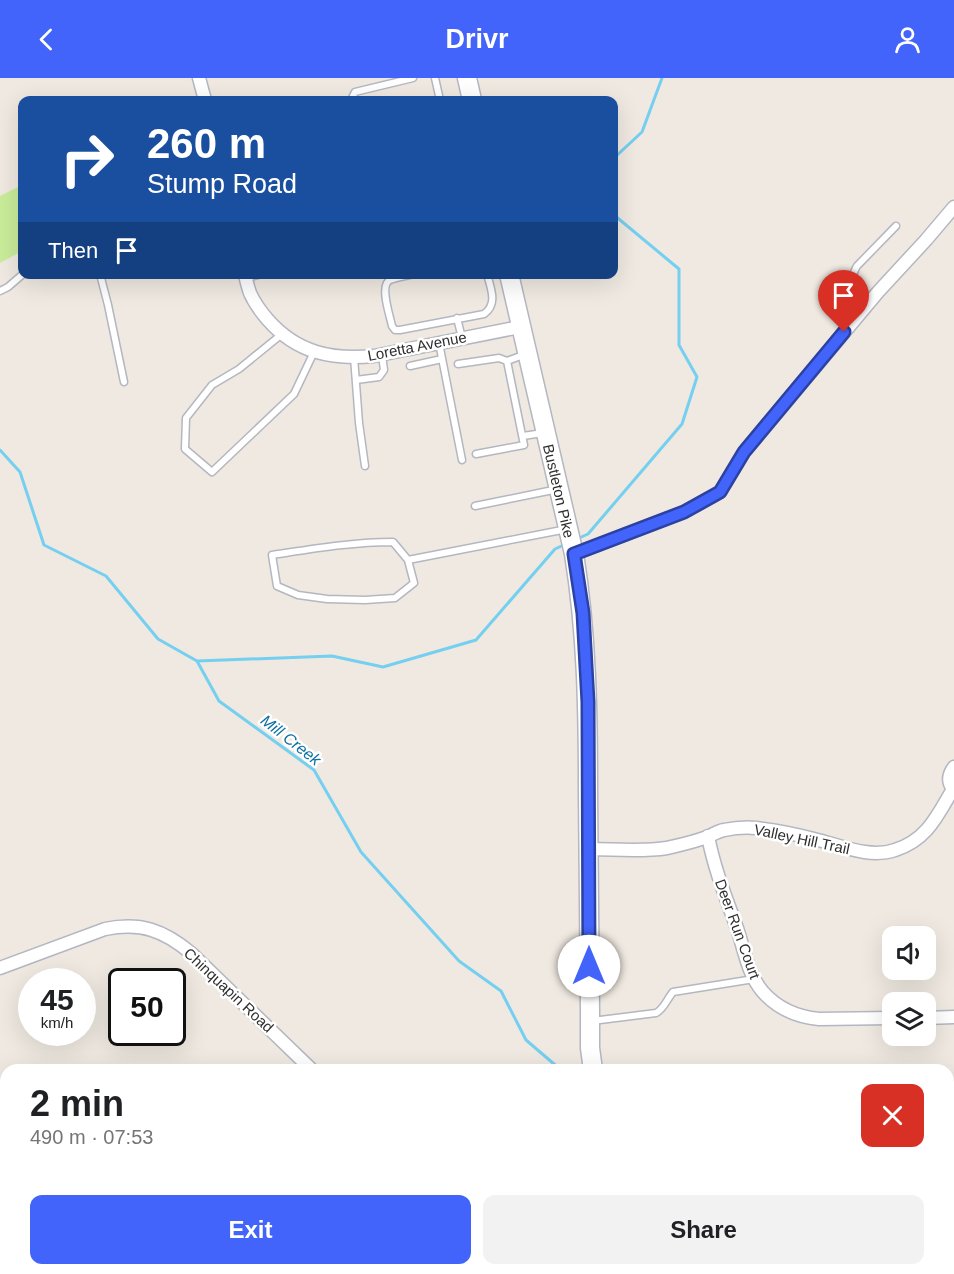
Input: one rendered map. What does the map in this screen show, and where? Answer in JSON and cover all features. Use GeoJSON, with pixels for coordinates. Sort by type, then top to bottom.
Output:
{"type":"FeatureCollection","features":[{"type":"Feature","properties":{"kind":"main road"},"geometry":{"type":"LineString","coordinates":[[466,78],[471,96]]}},
{"type":"Feature","properties":{"kind":"main road","name":"Bustleton Pike"},"geometry":{"type":"LineString","coordinates":[[510,279],[581,593],[588,702],[590,1048],[592,1064]]}},
{"type":"Feature","properties":{"kind":"street"},"geometry":{"type":"LineString","coordinates":[[199,78],[204,96]]}},
{"type":"Feature","properties":{"kind":"street"},"geometry":{"type":"LineString","coordinates":[[571,542],[684,512],[720,492],[744,452],[870,302],[954,207]]}},
{"type":"Feature","properties":{"kind":"street","name":"Loretta Avenue"},"geometry":{"type":"LineString","coordinates":[[246,279],[255,302],[282,334],[300,346],[339,357],[382,354],[520,327]]}},
{"type":"Feature","properties":{"kind":"street","name":"Valley Hill Trail"},"geometry":{"type":"LineString","coordinates":[[589,849],[651,849],[681,845],[723,830],[753,828],[812,838],[864,852],[884,853],[896,850],[923,835],[939,815],[953,790],[948,779],[954,767]]}},
{"type":"Feature","properties":{"kind":"street","name":"Deer Run Court"},"geometry":{"type":"LineString","coordinates":[[708,836],[754,979],[764,993],[786,1010],[808,1018],[882,1018]]}},
{"type":"Feature","properties":{"kind":"street","name":"Chinquapin Road"},"geometry":{"type":"LineString","coordinates":[[0,968],[105,929],[137,926],[153,930],[178,943],[191,953],[306,1064]]}},
{"type":"Feature","properties":{"kind":"street"},"geometry":{"type":"LineString","coordinates":[[936,1018],[954,1017]]}},
{"type":"Feature","properties":{"kind":"lane"},"geometry":{"type":"LineString","coordinates":[[353,96],[355,92],[413,78]]}},
{"type":"Feature","properties":{"kind":"lane"},"geometry":{"type":"LineString","coordinates":[[435,78],[439,96]]}},
{"type":"Feature","properties":{"kind":"lane"},"geometry":{"type":"LineString","coordinates":[[870,302],[855,287],[852,280],[853,273],[896,226]]}},
{"type":"Feature","properties":{"kind":"lane"},"geometry":{"type":"LineString","coordinates":[[0,291],[18,278]]}},
{"type":"Feature","properties":{"kind":"lane"},"geometry":{"type":"LineString","coordinates":[[101,279],[124,382]]}},
{"type":"Feature","properties":{"kind":"lane"},"geometry":{"type":"LineString","coordinates":[[392,279],[385,284],[384,291],[395,330],[484,314],[490,310],[493,302],[489,279]]}},
{"type":"Feature","properties":{"kind":"lane"},"geometry":{"type":"LineString","coordinates":[[457,318],[462,338]]}},
{"type":"Feature","properties":{"kind":"lane"},"geometry":{"type":"LineString","coordinates":[[282,334],[239,369],[212,385],[186,417],[185,449],[212,472],[294,394],[314,351]]}},
{"type":"Feature","properties":{"kind":"lane"},"geometry":{"type":"LineString","coordinates":[[439,342],[462,460]]}},
{"type":"Feature","properties":{"kind":"lane"},"geometry":{"type":"LineString","coordinates":[[356,380],[379,377],[384,370],[382,354]]}},
{"type":"Feature","properties":{"kind":"lane"},"geometry":{"type":"LineString","coordinates":[[458,364],[499,358],[507,362],[527,354]]}},
{"type":"Feature","properties":{"kind":"lane"},"geometry":{"type":"LineString","coordinates":[[354,357],[365,466]]}},
{"type":"Feature","properties":{"kind":"lane"},"geometry":{"type":"LineString","coordinates":[[410,366],[442,359]]}},
{"type":"Feature","properties":{"kind":"lane"},"geometry":{"type":"LineString","coordinates":[[476,454],[524,445],[507,362]]}},
{"type":"Feature","properties":{"kind":"lane"},"geometry":{"type":"LineString","coordinates":[[523,435],[545,432]]}},
{"type":"Feature","properties":{"kind":"lane"},"geometry":{"type":"LineString","coordinates":[[475,506],[558,489]]}},
{"type":"Feature","properties":{"kind":"lane"},"geometry":{"type":"LineString","coordinates":[[393,542],[408,560],[414,583],[395,598],[327,599],[298,595],[278,586],[272,555],[345,544],[393,542]]}},
{"type":"Feature","properties":{"kind":"lane"},"geometry":{"type":"LineString","coordinates":[[408,560],[571,542]]}},
{"type":"Feature","properties":{"kind":"lane"},"geometry":{"type":"LineString","coordinates":[[590,1022],[656,1013],[661,1010],[674,992],[754,979]]}},
{"type":"Feature","properties":{"kind":"green space"},"geometry":{"type":"Polygon","coordinates":[[[18,187],[18,253],[0,263],[0,196],[18,187]]]}},
{"type":"Feature","properties":{"kind":"waterway"},"geometry":{"type":"LineString","coordinates":[[618,154],[642,132],[662,78]]}},
{"type":"Feature","properties":{"kind":"waterway"},"geometry":{"type":"LineString","coordinates":[[577,539],[588,534],[682,424],[697,377],[679,345],[679,269],[618,218]]}},
{"type":"Feature","properties":{"kind":"waterway","name":"Mill Creek"},"geometry":{"type":"LineString","coordinates":[[0,450],[20,472],[44,545],[106,576],[158,639],[197,661],[219,701],[314,770],[361,852],[459,961],[501,991],[526,1040],[554,1064]]}},
{"type":"Feature","properties":{"kind":"waterway"},"geometry":{"type":"LineString","coordinates":[[197,661],[332,656],[383,667],[476,640],[555,549],[566,544]]}},
{"type":"Feature","properties":{"kind":"route"},"geometry":{"type":"LineString","coordinates":[[589,966],[588,702],[583,613],[574,554],[684,512],[720,492],[744,452],[844,332]]}}]}
